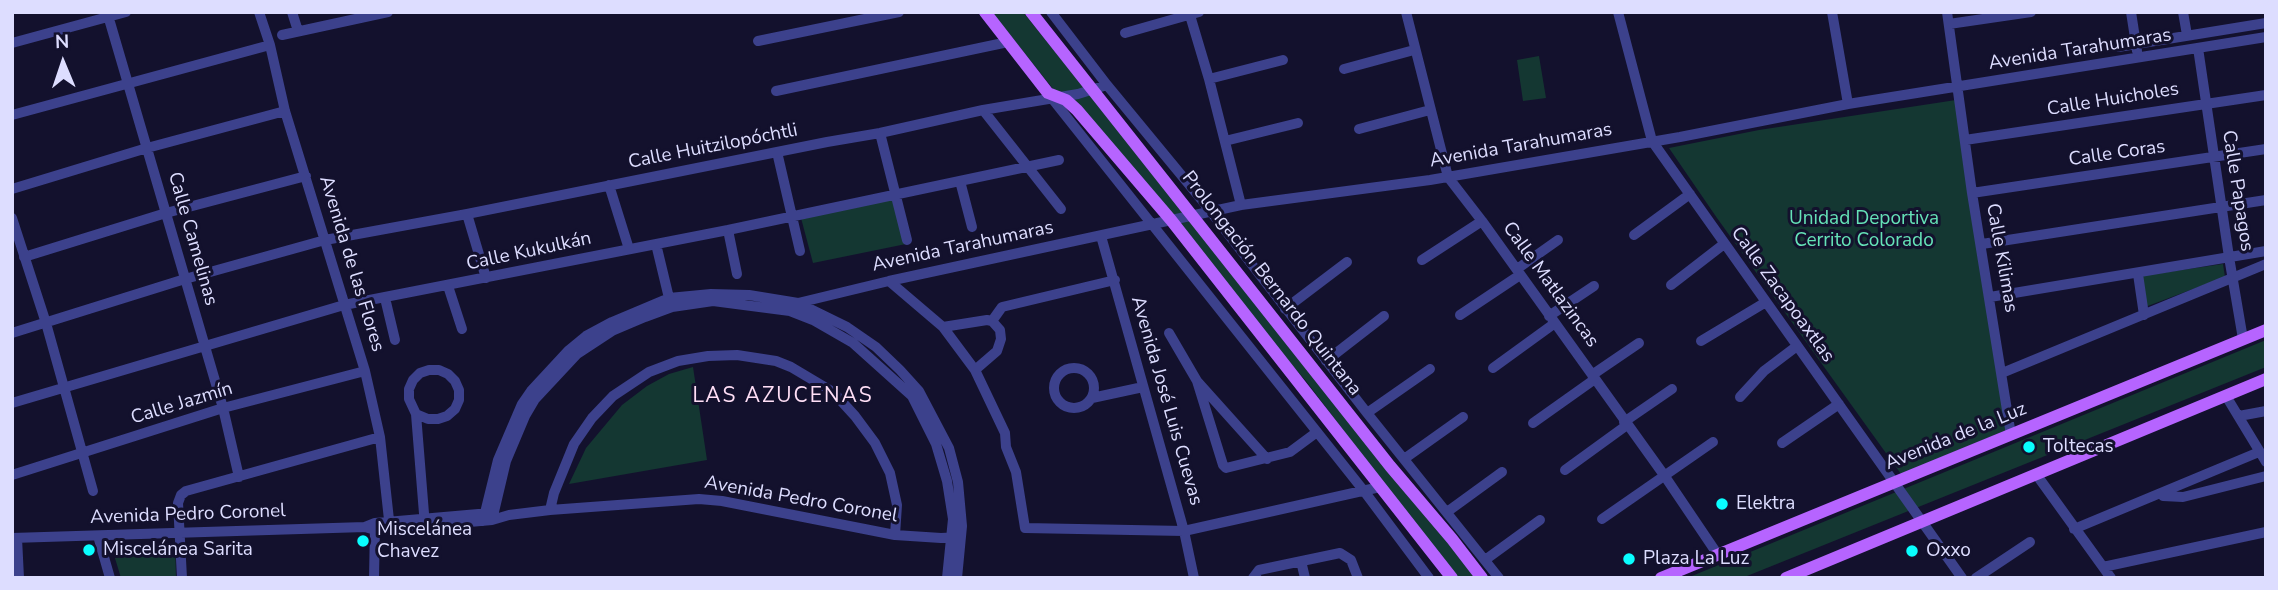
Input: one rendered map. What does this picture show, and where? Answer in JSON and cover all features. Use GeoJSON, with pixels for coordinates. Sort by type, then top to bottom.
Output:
{"type":"FeatureCollection","features":[{"type":"Feature","properties":{"kind":"main road","name":"Prolongación Bernardo Quintana"},"geometry":{"type":"LineString","coordinates":[[985,12],[1053,96],[1077,110],[1171,220],[1452,578]]}},
{"type":"Feature","properties":{"kind":"main road","name":"Prolongación Bernardo Quintana"},"geometry":{"type":"LineString","coordinates":[[1031,12],[1390,466],[1482,578]]}},
{"type":"Feature","properties":{"kind":"main road","name":"Avenida de la Luz"},"geometry":{"type":"LineString","coordinates":[[1661,578],[2266,330]]}},
{"type":"Feature","properties":{"kind":"main road"},"geometry":{"type":"LineString","coordinates":[[1786,578],[2266,379]]}},
{"type":"Feature","properties":{"kind":"street"},"geometry":{"type":"LineString","coordinates":[[12,43],[108,14],[126,12]]}},
{"type":"Feature","properties":{"kind":"street","name":"Avenida de las Flores"},"geometry":{"type":"LineString","coordinates":[[259,12],[270,45],[285,111],[365,371],[380,438],[390,525]]}},
{"type":"Feature","properties":{"kind":"street"},"geometry":{"type":"LineString","coordinates":[[292,12],[298,32]]}},
{"type":"Feature","properties":{"kind":"street"},"geometry":{"type":"LineString","coordinates":[[282,35],[345,16],[388,12]]}},
{"type":"Feature","properties":{"kind":"street"},"geometry":{"type":"LineString","coordinates":[[758,41],[899,12]]}},
{"type":"Feature","properties":{"kind":"street","name":"Prolongación Bernardo Quintana"},"geometry":{"type":"LineString","coordinates":[[1051,12],[1499,578]]}},
{"type":"Feature","properties":{"kind":"street","name":"Calle Matlazincas"},"geometry":{"type":"LineString","coordinates":[[1406,12],[1448,177],[1664,475],[1717,555]]}},
{"type":"Feature","properties":{"kind":"street","name":"Calle Zacapoaxtlas"},"geometry":{"type":"LineString","coordinates":[[1618,12],[1652,141],[1962,578]]}},
{"type":"Feature","properties":{"kind":"street"},"geometry":{"type":"LineString","coordinates":[[1832,12],[1848,104]]}},
{"type":"Feature","properties":{"kind":"street","name":"Calle Kilimas"},"geometry":{"type":"LineString","coordinates":[[1947,12],[1972,193],[2011,435]]}},
{"type":"Feature","properties":{"kind":"street"},"geometry":{"type":"LineString","coordinates":[[1949,24],[2031,12]]}},
{"type":"Feature","properties":{"kind":"street"},"geometry":{"type":"LineString","coordinates":[[2131,12],[2138,58]]}},
{"type":"Feature","properties":{"kind":"street"},"geometry":{"type":"LineString","coordinates":[[2183,12],[2187,35]]}},
{"type":"Feature","properties":{"kind":"street"},"geometry":{"type":"LineString","coordinates":[[1125,33],[1193,13],[1241,205]]}},
{"type":"Feature","properties":{"kind":"street","name":"Calle Camelinas"},"geometry":{"type":"LineString","coordinates":[[108,14],[223,408],[239,477]]}},
{"type":"Feature","properties":{"kind":"street"},"geometry":{"type":"LineString","coordinates":[[2118,47],[2265,22]]}},
{"type":"Feature","properties":{"kind":"street","name":"Avenida Tarahumaras"},"geometry":{"type":"LineString","coordinates":[[794,307],[889,281],[1241,205],[1448,177],[1848,104],[2266,37]]}},
{"type":"Feature","properties":{"kind":"street"},"geometry":{"type":"LineString","coordinates":[[776,90],[1008,42]]}},
{"type":"Feature","properties":{"kind":"street"},"geometry":{"type":"LineString","coordinates":[[12,114],[270,45]]}},
{"type":"Feature","properties":{"kind":"street","name":"Calle Papagos"},"geometry":{"type":"LineString","coordinates":[[2199,48],[2243,339]]}},
{"type":"Feature","properties":{"kind":"street"},"geometry":{"type":"LineString","coordinates":[[1344,69],[1414,50]]}},
{"type":"Feature","properties":{"kind":"street"},"geometry":{"type":"LineString","coordinates":[[1209,79],[1283,61]]}},
{"type":"Feature","properties":{"kind":"street","name":"Calle Huitzilopóchtli"},"geometry":{"type":"LineString","coordinates":[[12,334],[185,279],[325,240],[880,133],[1107,85]]}},
{"type":"Feature","properties":{"kind":"street","name":"Calle Huicholes"},"geometry":{"type":"LineString","coordinates":[[1965,140],[2266,94]]}},
{"type":"Feature","properties":{"kind":"street","name":"Prolongación Bernardo Quintana"},"geometry":{"type":"LineString","coordinates":[[1053,96],[1364,491],[1429,578]]}},
{"type":"Feature","properties":{"kind":"street"},"geometry":{"type":"LineString","coordinates":[[983,110],[1061,209]]}},
{"type":"Feature","properties":{"kind":"street"},"geometry":{"type":"LineString","coordinates":[[1359,129],[1430,110]]}},
{"type":"Feature","properties":{"kind":"street"},"geometry":{"type":"LineString","coordinates":[[12,189],[147,148],[285,111]]}},
{"type":"Feature","properties":{"kind":"street"},"geometry":{"type":"LineString","coordinates":[[1225,141],[1298,123]]}},
{"type":"Feature","properties":{"kind":"street"},"geometry":{"type":"LineString","coordinates":[[880,133],[907,240]]}},
{"type":"Feature","properties":{"kind":"street","name":"Calle Coras"},"geometry":{"type":"LineString","coordinates":[[1972,193],[2266,149]]}},
{"type":"Feature","properties":{"kind":"street"},"geometry":{"type":"LineString","coordinates":[[777,152],[800,251]]}},
{"type":"Feature","properties":{"kind":"street","name":"Calle Kukulkán"},"geometry":{"type":"LineString","coordinates":[[12,403],[344,305],[728,230],[1059,160]]}},
{"type":"Feature","properties":{"kind":"street"},"geometry":{"type":"LineString","coordinates":[[24,257],[166,213],[306,176]]}},
{"type":"Feature","properties":{"kind":"street"},"geometry":{"type":"LineString","coordinates":[[960,181],[972,227]]}},
{"type":"Feature","properties":{"kind":"street"},"geometry":{"type":"LineString","coordinates":[[609,185],[629,249]]}},
{"type":"Feature","properties":{"kind":"street"},"geometry":{"type":"LineString","coordinates":[[1634,235],[1690,194]]}},
{"type":"Feature","properties":{"kind":"street"},"geometry":{"type":"LineString","coordinates":[[1982,244],[2266,200]]}},
{"type":"Feature","properties":{"kind":"street"},"geometry":{"type":"LineString","coordinates":[[467,214],[486,278]]}},
{"type":"Feature","properties":{"kind":"street"},"geometry":{"type":"LineString","coordinates":[[12,218],[46,323],[93,491]]}},
{"type":"Feature","properties":{"kind":"street"},"geometry":{"type":"LineString","coordinates":[[1422,260],[1482,221]]}},
{"type":"Feature","properties":{"kind":"street"},"geometry":{"type":"LineString","coordinates":[[728,230],[737,274]]}},
{"type":"Feature","properties":{"kind":"street","name":"Avenida José Luis Cuevas"},"geometry":{"type":"LineString","coordinates":[[1101,236],[1184,531],[1194,578]]}},
{"type":"Feature","properties":{"kind":"street"},"geometry":{"type":"LineString","coordinates":[[1460,315],[1558,240]]}},
{"type":"Feature","properties":{"kind":"street"},"geometry":{"type":"LineString","coordinates":[[656,244],[669,298]]}},
{"type":"Feature","properties":{"kind":"street"},"geometry":{"type":"LineString","coordinates":[[1671,285],[1724,244]]}},
{"type":"Feature","properties":{"kind":"street"},"geometry":{"type":"LineString","coordinates":[[1990,297],[2266,251]]}},
{"type":"Feature","properties":{"kind":"street"},"geometry":{"type":"LineString","coordinates":[[1285,309],[1347,262]]}},
{"type":"Feature","properties":{"kind":"street"},"geometry":{"type":"LineString","coordinates":[[2002,373],[2266,264]]}},
{"type":"Feature","properties":{"kind":"street"},"geometry":{"type":"LineString","coordinates":[[2138,274],[2144,316]]}},
{"type":"Feature","properties":{"kind":"street"},"geometry":{"type":"LineString","coordinates":[[992,321],[1002,307],[1115,280]]}},
{"type":"Feature","properties":{"kind":"street"},"geometry":{"type":"LineString","coordinates":[[889,281],[943,327],[975,370],[1005,433],[1006,447],[1016,472],[1025,528],[1184,531],[1380,487]]}},
{"type":"Feature","properties":{"kind":"street"},"geometry":{"type":"LineString","coordinates":[[448,286],[461,330]]}},
{"type":"Feature","properties":{"kind":"street"},"geometry":{"type":"LineString","coordinates":[[1493,368],[1594,286]]}},
{"type":"Feature","properties":{"kind":"street"},"geometry":{"type":"LineString","coordinates":[[488,517],[506,461],[535,399],[545,382],[577,354],[592,342],[669,298],[749,295],[794,307],[853,342],[915,394],[949,448],[958,482],[962,511],[947,578]]}},
{"type":"Feature","properties":{"kind":"street"},"geometry":{"type":"LineString","coordinates":[[385,298],[395,340]]}},
{"type":"Feature","properties":{"kind":"street"},"geometry":{"type":"LineString","coordinates":[[643,314],[713,301],[794,307]]}},
{"type":"Feature","properties":{"kind":"street"},"geometry":{"type":"LineString","coordinates":[[1701,341],[1766,302]]}},
{"type":"Feature","properties":{"kind":"street"},"geometry":{"type":"LineString","coordinates":[[1326,361],[1384,316]]}},
{"type":"Feature","properties":{"kind":"street"},"geometry":{"type":"LineString","coordinates":[[943,327],[971,321],[992,321],[1000,330],[999,346],[991,358],[975,370]]}},
{"type":"Feature","properties":{"kind":"street"},"geometry":{"type":"LineString","coordinates":[[1169,333],[1197,381],[1267,459]]}},
{"type":"Feature","properties":{"kind":"street"},"geometry":{"type":"LineString","coordinates":[[1533,423],[1639,343]]}},
{"type":"Feature","properties":{"kind":"street"},"geometry":{"type":"LineString","coordinates":[[1740,397],[1764,371],[1797,346]]}},
{"type":"Feature","properties":{"kind":"street"},"geometry":{"type":"LineString","coordinates":[[550,510],[574,444],[612,396],[649,372],[678,361],[737,355],[776,361],[792,367],[833,393],[855,416],[875,443],[890,473],[897,505],[895,535]]}},
{"type":"Feature","properties":{"kind":"street"},"geometry":{"type":"LineString","coordinates":[[1367,414],[1430,369]]}},
{"type":"Feature","properties":{"kind":"street"},"geometry":{"type":"LineString","coordinates":[[416,414],[428,419],[438,419],[455,409],[459,390],[448,374],[439,370],[420,373],[409,389],[409,399],[416,414],[424,522]]}},
{"type":"Feature","properties":{"kind":"street","name":"Calle Jazmín"},"geometry":{"type":"LineString","coordinates":[[12,475],[223,408],[365,371]]}},
{"type":"Feature","properties":{"kind":"street"},"geometry":{"type":"LineString","coordinates":[[1197,381],[1224,467],[1290,452],[1317,432]]}},
{"type":"Feature","properties":{"kind":"street"},"geometry":{"type":"LineString","coordinates":[[1092,398],[1143,387]]}},
{"type":"Feature","properties":{"kind":"street"},"geometry":{"type":"LineString","coordinates":[[1565,470],[1672,389]]}},
{"type":"Feature","properties":{"kind":"street"},"geometry":{"type":"LineString","coordinates":[[2226,396],[2266,462]]}},
{"type":"Feature","properties":{"kind":"street"},"geometry":{"type":"LineString","coordinates":[[1782,443],[1839,404]]}},
{"type":"Feature","properties":{"kind":"street"},"geometry":{"type":"LineString","coordinates":[[2239,416],[2266,411]]}},
{"type":"Feature","properties":{"kind":"street"},"geometry":{"type":"LineString","coordinates":[[1404,459],[1463,417]]}},
{"type":"Feature","properties":{"kind":"street"},"geometry":{"type":"LineString","coordinates":[[182,578],[178,503],[186,491],[380,438]]}},
{"type":"Feature","properties":{"kind":"street"},"geometry":{"type":"LineString","coordinates":[[1602,519],[1713,442]]}},
{"type":"Feature","properties":{"kind":"street"},"geometry":{"type":"LineString","coordinates":[[2074,528],[2259,452]]}},
{"type":"Feature","properties":{"kind":"street"},"geometry":{"type":"LineString","coordinates":[[1447,512],[1502,472]]}},
{"type":"Feature","properties":{"kind":"street"},"geometry":{"type":"LineString","coordinates":[[2036,474],[2111,578]]}},
{"type":"Feature","properties":{"kind":"street"},"geometry":{"type":"LineString","coordinates":[[2158,495],[2183,497],[2266,476]]}},
{"type":"Feature","properties":{"kind":"street","name":"Avenida Pedro Coronel"},"geometry":{"type":"LineString","coordinates":[[15,538],[371,527],[550,510],[708,499],[895,535],[957,537]]}},
{"type":"Feature","properties":{"kind":"street"},"geometry":{"type":"LineString","coordinates":[[1485,560],[1540,520]]}},
{"type":"Feature","properties":{"kind":"street"},"geometry":{"type":"LineString","coordinates":[[371,527],[374,578]]}},
{"type":"Feature","properties":{"kind":"street"},"geometry":{"type":"LineString","coordinates":[[2103,567],[2266,532]]}},
{"type":"Feature","properties":{"kind":"street"},"geometry":{"type":"LineString","coordinates":[[98,536],[110,578]]}},
{"type":"Feature","properties":{"kind":"street"},"geometry":{"type":"LineString","coordinates":[[957,537],[957,578]]}},
{"type":"Feature","properties":{"kind":"street"},"geometry":{"type":"LineString","coordinates":[[15,538],[19,578]]}},
{"type":"Feature","properties":{"kind":"street"},"geometry":{"type":"LineString","coordinates":[[1976,578],[2030,542]]}},
{"type":"Feature","properties":{"kind":"street"},"geometry":{"type":"LineString","coordinates":[[1253,578],[1259,570],[1340,553],[1351,560],[1359,578]]}},
{"type":"Feature","properties":{"kind":"street"},"geometry":{"type":"LineString","coordinates":[[1301,561],[1305,578]]}},
{"type":"Feature","properties":{"kind":"green space"},"geometry":{"type":"Polygon","coordinates":[[[992,12],[1023,12],[1478,578],[1456,578],[1306,381],[1054,90],[992,12]]]}},
{"type":"Feature","properties":{"kind":"green space"},"geometry":{"type":"Polygon","coordinates":[[[1539,56],[1546,98],[1523,101],[1517,60],[1539,56]]]}},
{"type":"Feature","properties":{"kind":"green space","name":"Unidad Deportiva Cerrito Colorado"},"geometry":{"type":"Polygon","coordinates":[[[1956,100],[2009,429],[1901,474],[1669,148],[1759,130],[1956,100]]]}},
{"type":"Feature","properties":{"kind":"green space"},"geometry":{"type":"Polygon","coordinates":[[[893,199],[906,244],[813,263],[801,218],[893,199]]]}},
{"type":"Feature","properties":{"kind":"green space"},"geometry":{"type":"Polygon","coordinates":[[[2223,264],[2225,277],[2145,307],[2140,276],[2223,264]]]}},
{"type":"Feature","properties":{"kind":"green space"},"geometry":{"type":"Polygon","coordinates":[[[2266,340],[2266,367],[1742,578],[1687,578],[2266,340]]]}},
{"type":"Feature","properties":{"kind":"green space"},"geometry":{"type":"Polygon","coordinates":[[[693,367],[707,460],[569,484],[586,448],[622,405],[669,374],[693,367]]]}},
{"type":"Feature","properties":{"kind":"green space"},"geometry":{"type":"Polygon","coordinates":[[[175,543],[176,578],[121,578],[111,545],[175,543]]]}},
{"type":"Feature","properties":{"kind":"place","name":"Toltecas"},"geometry":{"type":"Point","coordinates":[2029,447]}},
{"type":"Feature","properties":{"kind":"place","name":"Elektra"},"geometry":{"type":"Point","coordinates":[1722,504]}},
{"type":"Feature","properties":{"kind":"place","name":"Miscelánea Chavez"},"geometry":{"type":"Point","coordinates":[363,541]}},
{"type":"Feature","properties":{"kind":"place","name":"Miscelánea Sarita"},"geometry":{"type":"Point","coordinates":[89,550]}},
{"type":"Feature","properties":{"kind":"place","name":"Oxxo"},"geometry":{"type":"Point","coordinates":[1912,551]}},
{"type":"Feature","properties":{"kind":"place","name":"Plaza La Luz"},"geometry":{"type":"Point","coordinates":[1629,559]}},
{"type":"Feature","properties":{"kind":"district","name":"LAS AZUCENAS"},"geometry":{"type":"Point","coordinates":[783,397]}}]}
